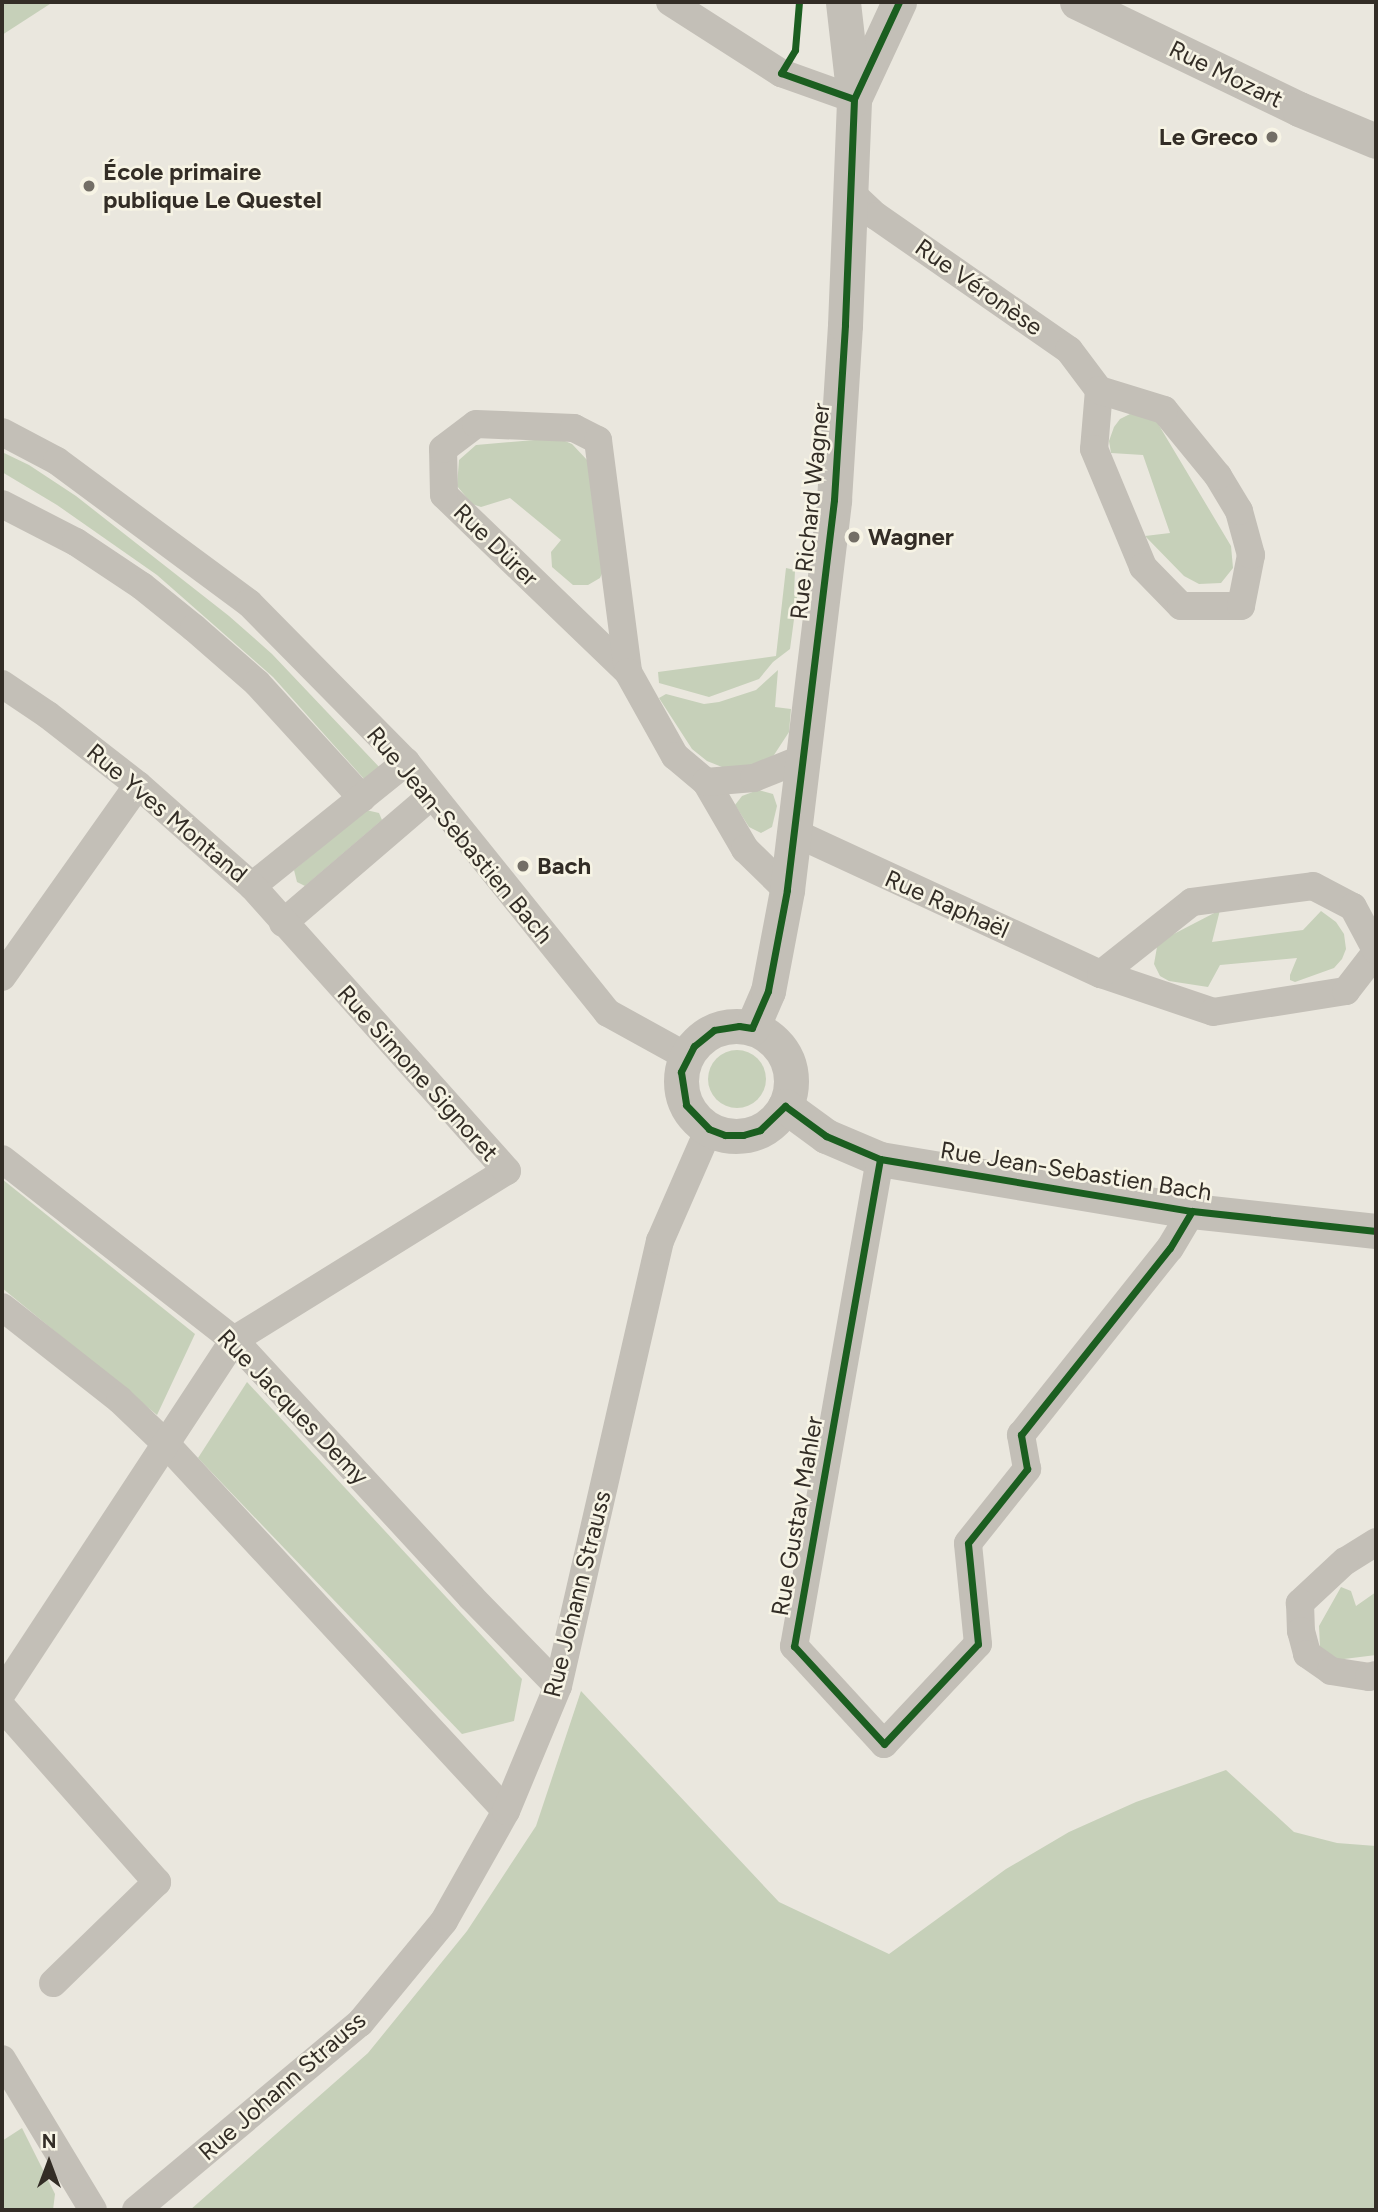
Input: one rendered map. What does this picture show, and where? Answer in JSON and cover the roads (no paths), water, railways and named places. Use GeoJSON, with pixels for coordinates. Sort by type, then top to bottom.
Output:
{"type":"FeatureCollection","features":[{"type":"Feature","properties":{"kind":"street"},"geometry":{"type":"LineString","coordinates":[[670,2],[781,73],[854,99]]}},
{"type":"Feature","properties":{"kind":"street","name":"Rue Richard Wagner"},"geometry":{"type":"LineString","coordinates":[[752,1028],[768,991],[787,890],[834,500],[854,99],[843,2]]}},
{"type":"Feature","properties":{"kind":"street","name":"Rue Richard Wagner"},"geometry":{"type":"LineString","coordinates":[[854,99],[899,2]]}},
{"type":"Feature","properties":{"kind":"street","name":"Rue Mozart"},"geometry":{"type":"LineString","coordinates":[[1077,2],[1298,109],[1376,141]]}},
{"type":"Feature","properties":{"kind":"street","name":"Rue Véronèse"},"geometry":{"type":"LineString","coordinates":[[850,192],[876,215],[1069,350],[1099,390]]}},
{"type":"Feature","properties":{"kind":"street"},"geometry":{"type":"LineString","coordinates":[[1099,390],[1164,410],[1218,476],[1240,511],[1251,555],[1241,606],[1181,606],[1143,567],[1094,449],[1099,390]]}},
{"type":"Feature","properties":{"kind":"street","name":"Rue Dürer"},"geometry":{"type":"LineString","coordinates":[[628,672],[598,440],[574,428],[475,424],[443,449],[444,495],[628,672],[675,756],[706,782],[745,849],[787,890]]}},
{"type":"Feature","properties":{"kind":"street","name":"Rue Jean-Sebastien Bach"},"geometry":{"type":"LineString","coordinates":[[2,432],[57,461],[248,603],[406,762],[608,1013],[686,1056]]}},
{"type":"Feature","properties":{"kind":"street"},"geometry":{"type":"LineString","coordinates":[[2,504],[76,542],[142,586],[194,628],[257,683],[362,798]]}},
{"type":"Feature","properties":{"kind":"street","name":"Rue Yves Montand"},"geometry":{"type":"LineString","coordinates":[[2,684],[48,715],[138,785],[252,886],[406,762]]}},
{"type":"Feature","properties":{"kind":"street"},"geometry":{"type":"LineString","coordinates":[[706,782],[754,778],[801,759]]}},
{"type":"Feature","properties":{"kind":"street"},"geometry":{"type":"LineString","coordinates":[[2,977],[138,785]]}},
{"type":"Feature","properties":{"kind":"street"},"geometry":{"type":"LineString","coordinates":[[283,923],[431,796]]}},
{"type":"Feature","properties":{"kind":"street","name":"Rue Raphaël"},"geometry":{"type":"LineString","coordinates":[[793,832],[1101,974],[1213,1012],[1346,991],[1376,951],[1353,907],[1313,886],[1192,902],[1101,974]]}},
{"type":"Feature","properties":{"kind":"street","name":"Rue Simone Signoret"},"geometry":{"type":"LineString","coordinates":[[234,1340],[507,1171],[252,886]]}},
{"type":"Feature","properties":{"kind":"street"},"geometry":{"type":"LineString","coordinates":[[739,1026],[752,1028],[769,1037],[782,1051],[789,1069],[790,1087],[785,1106],[774,1120],[751,1133],[725,1135],[709,1129],[686,1105],[681,1072],[686,1056],[694,1045],[714,1030],[739,1026]]}},
{"type":"Feature","properties":{"kind":"street","name":"Rue Jean-Sebastien Bach"},"geometry":{"type":"LineString","coordinates":[[785,1106],[826,1136],[880,1160],[1192,1211],[1376,1231]]}},
{"type":"Feature","properties":{"kind":"street","name":"Rue Johann Strauss"},"geometry":{"type":"LineString","coordinates":[[136,2210],[360,2023],[444,1921],[506,1811],[558,1686],[660,1241],[709,1129]]}},
{"type":"Feature","properties":{"kind":"street","name":"Rue Jacques Demy"},"geometry":{"type":"LineString","coordinates":[[2,1159],[234,1340],[471,1597],[558,1686]]}},
{"type":"Feature","properties":{"kind":"street","name":"Rue Gustav Mahler"},"geometry":{"type":"LineString","coordinates":[[880,1160],[794,1646],[884,1744],[978,1644],[968,1543],[1027,1469],[1021,1435],[1170,1248],[1192,1211]]}},
{"type":"Feature","properties":{"kind":"street"},"geometry":{"type":"LineString","coordinates":[[2,1307],[120,1400],[166,1444],[506,1811]]}},
{"type":"Feature","properties":{"kind":"street"},"geometry":{"type":"LineString","coordinates":[[2,1693],[234,1340]]}},
{"type":"Feature","properties":{"kind":"street"},"geometry":{"type":"LineString","coordinates":[[1376,1542],[1345,1561],[1300,1603],[1301,1631],[1307,1654],[1331,1671],[1369,1677],[1376,1675]]}},
{"type":"Feature","properties":{"kind":"street"},"geometry":{"type":"LineString","coordinates":[[2,1707],[157,1882],[53,1983]]}},
{"type":"Feature","properties":{"kind":"street"},"geometry":{"type":"LineString","coordinates":[[2,2059],[93,2210]]}},
{"type":"Feature","properties":{"kind":"place","name":"Le Greco"},"geometry":{"type":"Point","coordinates":[1272,137]}},
{"type":"Feature","properties":{"kind":"place","name":"École primaire publique Le Questel"},"geometry":{"type":"Point","coordinates":[89,186]}},
{"type":"Feature","properties":{"kind":"place","name":"Wagner"},"geometry":{"type":"Point","coordinates":[854,537]}},
{"type":"Feature","properties":{"kind":"place","name":"Bach"},"geometry":{"type":"Point","coordinates":[523,866]}}]}
